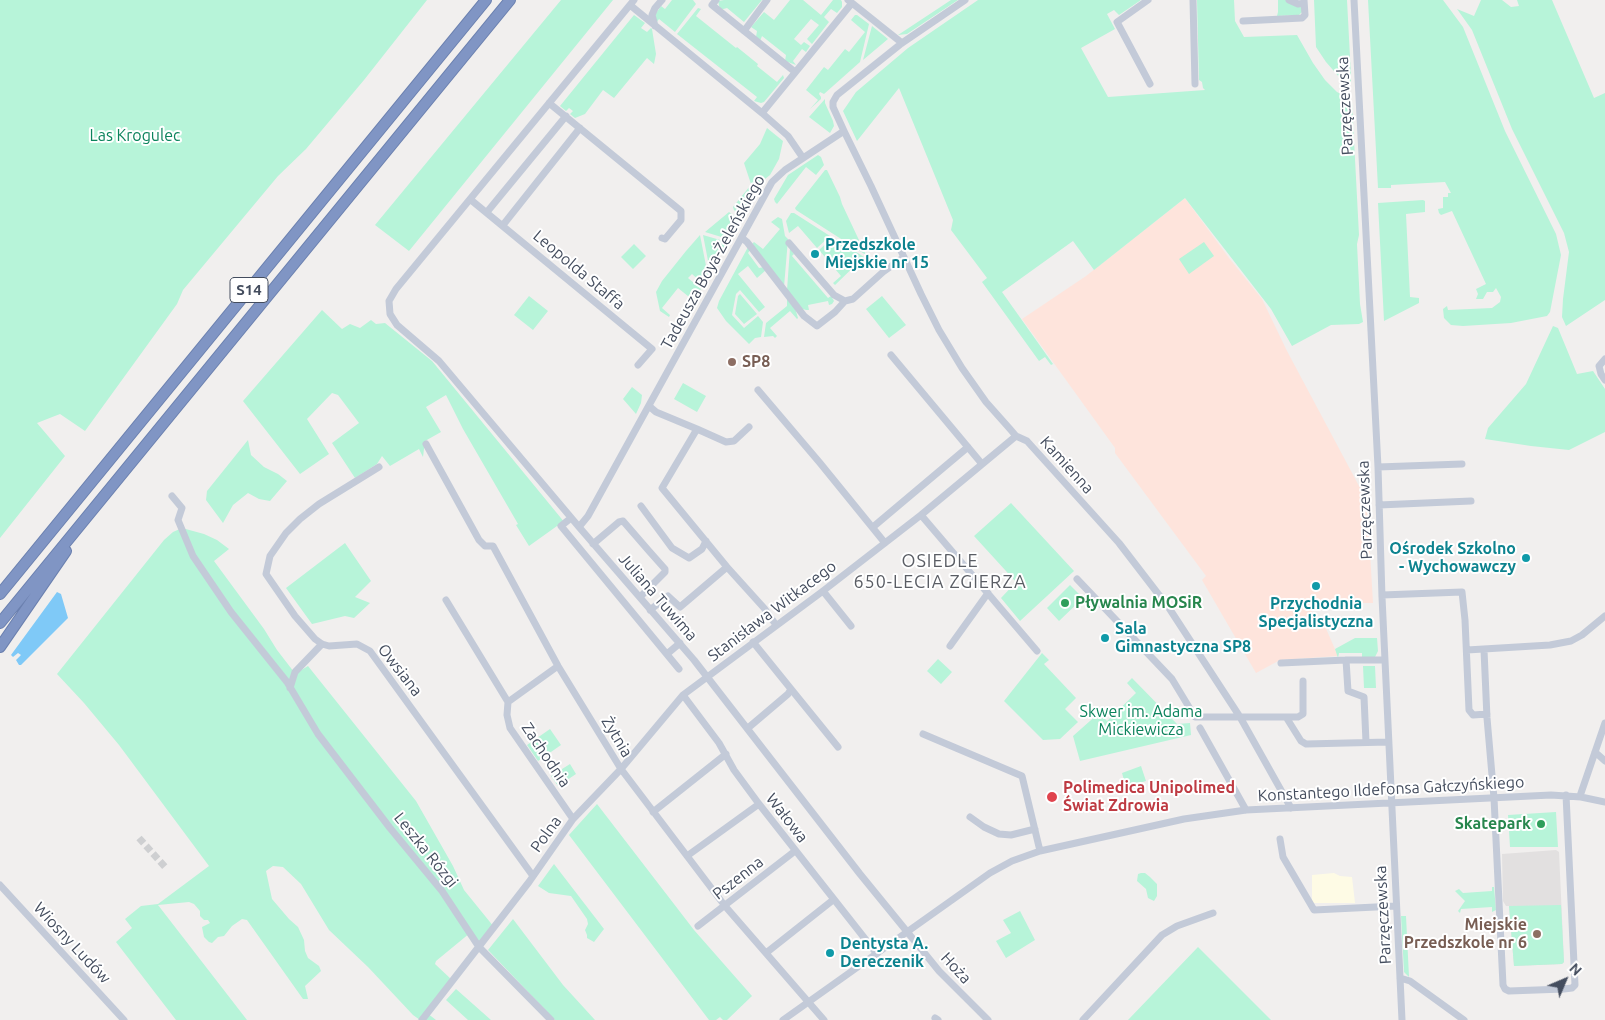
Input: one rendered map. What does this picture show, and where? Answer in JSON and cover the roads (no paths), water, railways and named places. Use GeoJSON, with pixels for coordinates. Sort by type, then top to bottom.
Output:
{"type":"FeatureCollection","features":[{"type":"Feature","properties":{"kind":"highway","name":"S14"},"geometry":{"type":"LineString","coordinates":[[0,594],[486,0]]}},
{"type":"Feature","properties":{"kind":"highway","name":"S14"},"geometry":{"type":"LineString","coordinates":[[0,623],[510,0]]}},
{"type":"Feature","properties":{"kind":"highway"},"geometry":{"type":"LineString","coordinates":[[0,647],[96,506]]}},
{"type":"Feature","properties":{"kind":"street"},"geometry":{"type":"LineString","coordinates":[[655,27],[652,20],[655,8],[662,0]]}},
{"type":"Feature","properties":{"kind":"street"},"geometry":{"type":"LineString","coordinates":[[716,0],[712,5],[795,72]]}},
{"type":"Feature","properties":{"kind":"street"},"geometry":{"type":"LineString","coordinates":[[744,31],[767,0]]}},
{"type":"Feature","properties":{"kind":"street"},"geometry":{"type":"LineString","coordinates":[[844,132],[833,107],[833,102],[838,95],[902,43],[965,0]]}},
{"type":"Feature","properties":{"kind":"street"},"geometry":{"type":"LineString","coordinates":[[1148,0],[1117,22],[1150,84]]}},
{"type":"Feature","properties":{"kind":"street"},"geometry":{"type":"LineString","coordinates":[[1193,0],[1196,84]]}},
{"type":"Feature","properties":{"kind":"street"},"geometry":{"type":"LineString","coordinates":[[1243,21],[1302,18],[1305,15],[1304,2],[1298,4],[1289,0]]}},
{"type":"Feature","properties":{"kind":"street","name":"Parzęczewska"},"geometry":{"type":"LineString","coordinates":[[1354,0],[1378,467],[1388,742],[1402,1020]]}},
{"type":"Feature","properties":{"kind":"street"},"geometry":{"type":"LineString","coordinates":[[762,113],[850,1],[902,43]]}},
{"type":"Feature","properties":{"kind":"street"},"geometry":{"type":"LineString","coordinates":[[471,200],[632,2],[637,10],[655,27],[788,136],[803,158]]}},
{"type":"Feature","properties":{"kind":"street"},"geometry":{"type":"LineString","coordinates":[[637,10],[655,8]]}},
{"type":"Feature","properties":{"kind":"street"},"geometry":{"type":"LineString","coordinates":[[549,103],[681,211],[681,220],[665,240],[662,238]]}},
{"type":"Feature","properties":{"kind":"street"},"geometry":{"type":"LineString","coordinates":[[487,212],[566,116]]}},
{"type":"Feature","properties":{"kind":"street"},"geometry":{"type":"LineString","coordinates":[[503,225],[580,128]]}},
{"type":"Feature","properties":{"kind":"street","name":"Tadeusza Boya-Żeleńskiego"},"geometry":{"type":"LineString","coordinates":[[579,527],[588,516],[772,182],[785,170],[844,132]]}},
{"type":"Feature","properties":{"kind":"street","name":"Kamienna"},"geometry":{"type":"LineString","coordinates":[[844,132],[939,330],[962,368],[986,402],[1016,436],[1027,441],[1119,543],[1179,623],[1240,717],[1291,808]]}},
{"type":"Feature","properties":{"kind":"street","name":"Leopolda Staffa"},"geometry":{"type":"LineString","coordinates":[[471,200],[652,349],[638,366]]}},
{"type":"Feature","properties":{"kind":"street","name":"Juliana Tuwima"},"geometry":{"type":"LineString","coordinates":[[471,200],[390,298],[389,310],[394,321],[439,361],[593,544],[680,643],[907,932]]}},
{"type":"Feature","properties":{"kind":"street"},"geometry":{"type":"LineString","coordinates":[[742,238],[800,310],[814,324],[820,325],[839,309],[845,301],[853,299],[883,272],[904,258]]}},
{"type":"Feature","properties":{"kind":"street"},"geometry":{"type":"LineString","coordinates":[[789,243],[834,295],[845,301]]}},
{"type":"Feature","properties":{"kind":"street"},"geometry":{"type":"LineString","coordinates":[[891,355],[982,464]]}},
{"type":"Feature","properties":{"kind":"street"},"geometry":{"type":"LineString","coordinates":[[1605,359],[1599,366],[1605,380]]}},
{"type":"Feature","properties":{"kind":"street"},"geometry":{"type":"LineString","coordinates":[[758,390],[885,543]]}},
{"type":"Feature","properties":{"kind":"street"},"geometry":{"type":"LineString","coordinates":[[649,406],[656,412],[726,442],[734,441],[749,427]]}},
{"type":"Feature","properties":{"kind":"street"},"geometry":{"type":"LineString","coordinates":[[697,429],[662,488],[727,567],[764,608],[776,625]]}},
{"type":"Feature","properties":{"kind":"street","name":"Stanisława Witkacego"},"geometry":{"type":"LineString","coordinates":[[708,677],[921,515],[1016,436]]}},
{"type":"Feature","properties":{"kind":"street","name":"Żytnia"},"geometry":{"type":"LineString","coordinates":[[426,444],[479,540],[485,546],[492,546],[558,666],[621,769],[725,906],[824,1020]]}},
{"type":"Feature","properties":{"kind":"street"},"geometry":{"type":"LineString","coordinates":[[873,527],[968,447]]}},
{"type":"Feature","properties":{"kind":"street"},"geometry":{"type":"LineString","coordinates":[[1378,467],[1462,464]]}},
{"type":"Feature","properties":{"kind":"street"},"geometry":{"type":"LineString","coordinates":[[290,688],[294,672],[322,644],[315,639],[295,616],[266,574],[270,556],[286,533],[300,519],[319,504],[379,466]]}},
{"type":"Feature","properties":{"kind":"street","name":"Leszka Rózgi"},"geometry":{"type":"LineString","coordinates":[[172,496],[182,508],[178,520],[193,556],[231,612],[290,688],[318,734],[390,828],[442,890],[479,947],[551,1020]]}},
{"type":"Feature","properties":{"kind":"street"},"geometry":{"type":"LineString","coordinates":[[1379,505],[1471,501]]}},
{"type":"Feature","properties":{"kind":"street"},"geometry":{"type":"LineString","coordinates":[[641,506],[672,548],[689,558],[702,549],[706,541]]}},
{"type":"Feature","properties":{"kind":"street"},"geometry":{"type":"LineString","coordinates":[[921,515],[1037,651]]}},
{"type":"Feature","properties":{"kind":"street"},"geometry":{"type":"LineString","coordinates":[[571,518],[561,526],[679,669]]}},
{"type":"Feature","properties":{"kind":"street"},"geometry":{"type":"LineString","coordinates":[[593,544],[619,522],[623,521],[665,569],[665,572],[640,597]]}},
{"type":"Feature","properties":{"kind":"street"},"geometry":{"type":"LineString","coordinates":[[650,610],[668,596],[680,607],[727,567]]}},
{"type":"Feature","properties":{"kind":"street"},"geometry":{"type":"LineString","coordinates":[[1077,580],[1172,679],[1195,716],[1298,717],[1303,714],[1303,682]]}},
{"type":"Feature","properties":{"kind":"street"},"geometry":{"type":"LineString","coordinates":[[823,591],[851,626]]}},
{"type":"Feature","properties":{"kind":"street"},"geometry":{"type":"LineString","coordinates":[[1382,595],[1462,592],[1467,650],[1469,710],[1473,714],[1487,714]]}},
{"type":"Feature","properties":{"kind":"street"},"geometry":{"type":"LineString","coordinates":[[950,646],[988,593]]}},
{"type":"Feature","properties":{"kind":"street","name":"Zachodnia"},"geometry":{"type":"LineString","coordinates":[[446,600],[508,702],[507,715],[510,728],[573,819]]}},
{"type":"Feature","properties":{"kind":"street"},"geometry":{"type":"LineString","coordinates":[[1467,650],[1550,645],[1571,641],[1605,617]]}},
{"type":"Feature","properties":{"kind":"street"},"geometry":{"type":"LineString","coordinates":[[753,642],[838,747]]}},
{"type":"Feature","properties":{"kind":"street"},"geometry":{"type":"LineString","coordinates":[[667,654],[680,643]]}},
{"type":"Feature","properties":{"kind":"street","name":"Owsiana"},"geometry":{"type":"LineString","coordinates":[[322,644],[330,646],[358,644],[370,651],[533,876]]}},
{"type":"Feature","properties":{"kind":"street"},"geometry":{"type":"LineString","coordinates":[[1484,650],[1494,798],[1503,985],[1505,989],[1510,991],[1564,989],[1572,988],[1575,984],[1566,795]]}},
{"type":"Feature","properties":{"kind":"street"},"geometry":{"type":"LineString","coordinates":[[1346,660],[1348,691],[1364,697],[1366,742]]}},
{"type":"Feature","properties":{"kind":"street"},"geometry":{"type":"LineString","coordinates":[[1281,663],[1385,660]]}},
{"type":"Feature","properties":{"kind":"street"},"geometry":{"type":"LineString","coordinates":[[508,702],[558,666]]}},
{"type":"Feature","properties":{"kind":"street","name":"Polna"},"geometry":{"type":"LineString","coordinates":[[422,1020],[533,876],[573,819],[621,769],[683,695],[708,677]]}},
{"type":"Feature","properties":{"kind":"street"},"geometry":{"type":"LineString","coordinates":[[748,728],[788,694],[791,689]]}},
{"type":"Feature","properties":{"kind":"street","name":"Wałowa"},"geometry":{"type":"LineString","coordinates":[[683,695],[726,754],[734,770],[759,804],[877,954]]}},
{"type":"Feature","properties":{"kind":"street"},"geometry":{"type":"LineString","coordinates":[[1286,717],[1304,744],[1388,742]]}},
{"type":"Feature","properties":{"kind":"street"},"geometry":{"type":"LineString","coordinates":[[1580,796],[1605,723]]}},
{"type":"Feature","properties":{"kind":"street"},"geometry":{"type":"LineString","coordinates":[[1200,728],[1246,810]]}},
{"type":"Feature","properties":{"kind":"street"},"geometry":{"type":"LineString","coordinates":[[923,734],[1022,776],[1040,851]]}},
{"type":"Feature","properties":{"kind":"street"},"geometry":{"type":"LineString","coordinates":[[1594,752],[1605,761]]}},
{"type":"Feature","properties":{"kind":"street"},"geometry":{"type":"LineString","coordinates":[[653,812],[726,754]]}},
{"type":"Feature","properties":{"kind":"street","name":"Konstantego Ildefonsa Gałczyńskiego"},"geometry":{"type":"LineString","coordinates":[[783,1020],[994,870],[1040,851],[1184,819],[1246,810],[1566,795],[1605,802]]}},
{"type":"Feature","properties":{"kind":"street"},"geometry":{"type":"LineString","coordinates":[[686,856],[759,804]]}},
{"type":"Feature","properties":{"kind":"street"},"geometry":{"type":"LineString","coordinates":[[970,817],[984,827],[999,834],[1011,835],[1035,829]]}},
{"type":"Feature","properties":{"kind":"street"},"geometry":{"type":"LineString","coordinates":[[1280,839],[1285,861],[1314,910],[1396,906]]}},
{"type":"Feature","properties":{"kind":"street","name":"Pszenna"},"geometry":{"type":"LineString","coordinates":[[698,926],[795,851]]}},
{"type":"Feature","properties":{"kind":"street","name":"Wiosny Ludów"},"geometry":{"type":"LineString","coordinates":[[0,885],[124,1020]]}},
{"type":"Feature","properties":{"kind":"street"},"geometry":{"type":"LineString","coordinates":[[766,953],[833,900]]}},
{"type":"Feature","properties":{"kind":"street"},"geometry":{"type":"LineString","coordinates":[[1083,1020],[1162,934],[1177,926],[1213,914]]}},
{"type":"Feature","properties":{"kind":"street","name":"Hoża"},"geometry":{"type":"LineString","coordinates":[[907,932],[939,971],[988,1020]]}},
{"type":"Feature","properties":{"kind":"street"},"geometry":{"type":"LineString","coordinates":[[1400,978],[1410,981],[1464,1020]]}},
{"type":"Feature","properties":{"kind":"water"},"geometry":{"type":"Polygon","coordinates":[[[57,592],[61,594],[68,618],[19,665],[16,660],[21,655],[18,653],[13,657],[11,655],[57,592]]]}},
{"type":"Feature","properties":{"kind":"tunnel"},"geometry":{"type":"LineString","coordinates":[[139,838],[166,868]]}},
{"type":"Feature","properties":{"kind":"place","name":"Przedszkole Miejskie nr 15"},"geometry":{"type":"Point","coordinates":[815,254]}},
{"type":"Feature","properties":{"kind":"place","name":"SP8"},"geometry":{"type":"Point","coordinates":[732,362]}},
{"type":"Feature","properties":{"kind":"place","name":"Ośrodek Szkolno - Wychowawczy"},"geometry":{"type":"Point","coordinates":[1526,558]}},
{"type":"Feature","properties":{"kind":"place","name":"Przychodnia Specjalistyczna"},"geometry":{"type":"Point","coordinates":[1316,586]}},
{"type":"Feature","properties":{"kind":"place","name":"Pływalnia MOSiR"},"geometry":{"type":"Point","coordinates":[1065,603]}},
{"type":"Feature","properties":{"kind":"place","name":"Sala Gimnastyczna SP8"},"geometry":{"type":"Point","coordinates":[1105,638]}},
{"type":"Feature","properties":{"kind":"place","name":"Polimedica Unipolimed Świat Zdrowia"},"geometry":{"type":"Point","coordinates":[1052,797]}},
{"type":"Feature","properties":{"kind":"place","name":"Skatepark"},"geometry":{"type":"Point","coordinates":[1541,824]}},
{"type":"Feature","properties":{"kind":"place","name":"Miejskie Przedszkole nr 6"},"geometry":{"type":"Point","coordinates":[1537,934]}},
{"type":"Feature","properties":{"kind":"place","name":"Dentysta A. Dereczenik"},"geometry":{"type":"Point","coordinates":[830,953]}},
{"type":"Feature","properties":{"kind":"district","name":"OSIEDLE 650-LECIA ZGIERZA"},"geometry":{"type":"Point","coordinates":[940,571]}},
{"type":"Feature","properties":{"kind":"park label","name":"Las Krogulec"},"geometry":{"type":"Point","coordinates":[135,136]}},
{"type":"Feature","properties":{"kind":"park label","name":"Skwer im. Adama Mickiewicza"},"geometry":{"type":"Point","coordinates":[1141,721]}}]}
